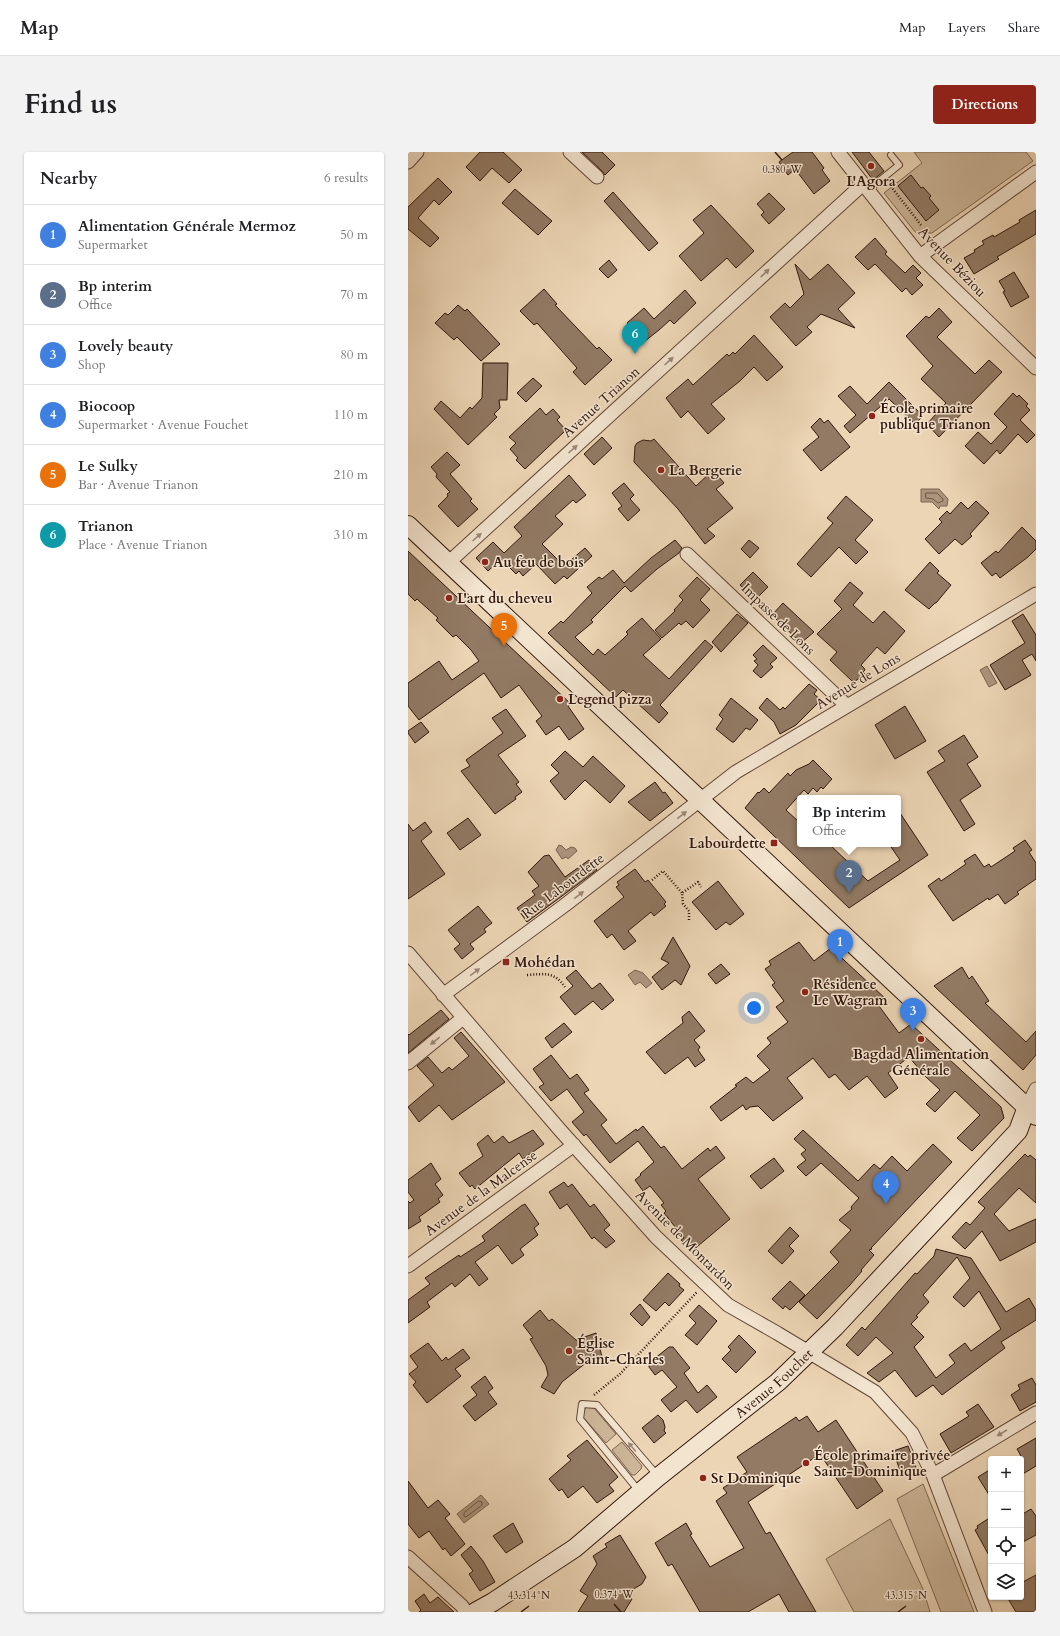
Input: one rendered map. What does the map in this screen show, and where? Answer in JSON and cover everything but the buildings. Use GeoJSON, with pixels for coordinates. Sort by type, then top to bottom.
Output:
{"type":"FeatureCollection","features":[{"type":"Feature","properties":{"kind":"main road"},"geometry":{"type":"LineString","coordinates":[[408,525],[1032,1112]]}},
{"type":"Feature","properties":{"kind":"main road","name":"Avenue Fouchet"},"geometry":{"type":"LineString","coordinates":[[475,1612],[493,1602],[574,1548],[658,1477],[778,1382],[835,1327],[1018,1131],[1032,1112]]}},
{"type":"Feature","properties":{"kind":"street"},"geometry":{"type":"LineString","coordinates":[[408,162],[418,152]]}},
{"type":"Feature","properties":{"kind":"street"},"geometry":{"type":"LineString","coordinates":[[570,152],[597,177]]}},
{"type":"Feature","properties":{"kind":"street","name":"Avenue Béziou"},"geometry":{"type":"LineString","coordinates":[[838,152],[920,256],[1036,368]]}},
{"type":"Feature","properties":{"kind":"street"},"geometry":{"type":"LineString","coordinates":[[920,256],[1034,177]]}},
{"type":"Feature","properties":{"kind":"street","name":"Avenue Trianon"},"geometry":{"type":"LineString","coordinates":[[448,563],[865,187]]}},
{"type":"Feature","properties":{"kind":"street","name":"Impasse de Lons"},"geometry":{"type":"LineString","coordinates":[[687,554],[847,706]]}},
{"type":"Feature","properties":{"kind":"street","name":"Avenue de Lons"},"geometry":{"type":"LineString","coordinates":[[700,800],[736,772],[1036,594]]}},
{"type":"Feature","properties":{"kind":"street","name":"Rue Labourdette"},"geometry":{"type":"LineString","coordinates":[[443,995],[565,906],[700,800]]}},
{"type":"Feature","properties":{"kind":"street","name":"Avenue de Montardon"},"geometry":{"type":"LineString","coordinates":[[408,954],[656,1237],[728,1305],[875,1392],[912,1433],[933,1475],[985,1612]]}},
{"type":"Feature","properties":{"kind":"street"},"geometry":{"type":"LineString","coordinates":[[408,1063],[463,1018]]}},
{"type":"Feature","properties":{"kind":"street"},"geometry":{"type":"LineString","coordinates":[[1032,1112],[1036,1089]]}},
{"type":"Feature","properties":{"kind":"street","name":"Avenue de la Malcense"},"geometry":{"type":"LineString","coordinates":[[408,1266],[574,1145]]}},
{"type":"Feature","properties":{"kind":"street"},"geometry":{"type":"LineString","coordinates":[[933,1475],[1036,1413]]}},
{"type":"Feature","properties":{"kind":"street"},"geometry":{"type":"LineString","coordinates":[[408,1556],[462,1606],[466,1612]]}},
{"type":"Feature","properties":{"kind":"lane"},"geometry":{"type":"LineString","coordinates":[[865,187],[884,178],[899,165],[891,155]]}},
{"type":"Feature","properties":{"kind":"lane"},"geometry":{"type":"LineString","coordinates":[[640,1492],[580,1419],[582,1404],[597,1405],[658,1477]]}},
{"type":"Feature","properties":{"kind":"path"},"geometry":{"type":"LineString","coordinates":[[884,178],[921,225]]}},
{"type":"Feature","properties":{"kind":"path"},"geometry":{"type":"LineString","coordinates":[[652,880],[663,871],[682,893],[683,904],[689,911],[689,920]]}},
{"type":"Feature","properties":{"kind":"path"},"geometry":{"type":"LineString","coordinates":[[682,893],[698,882],[701,887]]}},
{"type":"Feature","properties":{"kind":"path"},"geometry":{"type":"LineString","coordinates":[[527,975],[547,973],[560,980],[565,987]]}},
{"type":"Feature","properties":{"kind":"path"},"geometry":{"type":"LineString","coordinates":[[582,1404],[620,1374],[705,1283]]}},
{"type":"Feature","properties":{"kind":"shaded area"},"geometry":{"type":"Polygon","coordinates":[[[914,152],[1026,152],[1033,161],[932,233],[916,233],[884,193],[922,163],[914,152]]]}},
{"type":"Feature","properties":{"kind":"shaded area"},"geometry":{"type":"Polygon","coordinates":[[[587,1407],[594,1408],[616,1434],[606,1443],[583,1417],[583,1411],[587,1407]]]}},
{"type":"Feature","properties":{"kind":"shaded area"},"geometry":{"type":"Polygon","coordinates":[[[622,1442],[642,1466],[635,1475],[632,1475],[612,1450],[622,1442]]]}},
{"type":"Feature","properties":{"kind":"shaded area"},"geometry":{"type":"Polygon","coordinates":[[[923,1484],[974,1612],[941,1612],[897,1499],[923,1484]]]}},
{"type":"Feature","properties":{"kind":"shaded area"},"geometry":{"type":"Polygon","coordinates":[[[890,1519],[923,1589],[930,1612],[854,1612],[826,1559],[890,1519]]]}},
{"type":"Feature","properties":{"kind":"water"},"geometry":{"type":"Polygon","coordinates":[[[921,489],[939,489],[948,499],[947,506],[940,506],[939,509],[932,502],[921,502],[921,489]]]}},
{"type":"Feature","properties":{"kind":"water"},"geometry":{"type":"Polygon","coordinates":[[[987,666],[997,683],[989,687],[980,670],[987,666]]]}},
{"type":"Feature","properties":{"kind":"water"},"geometry":{"type":"Polygon","coordinates":[[[559,845],[566,850],[571,847],[575,848],[577,851],[568,859],[566,857],[562,859],[556,850],[559,845]]]}},
{"type":"Feature","properties":{"kind":"water"},"geometry":{"type":"Polygon","coordinates":[[[635,970],[643,973],[652,983],[646,988],[640,982],[635,985],[628,975],[635,970]]]}},
{"type":"Feature","properties":{"kind":"water"},"geometry":{"type":"Polygon","coordinates":[[[481,1495],[489,1504],[464,1523],[457,1514],[481,1495]]]}},
{"type":"Feature","properties":{"kind":"place","name":"L'Agora"},"geometry":{"type":"Point","coordinates":[871,166]}},
{"type":"Feature","properties":{"kind":"place","name":"Trianon"},"geometry":{"type":"Point","coordinates":[635,354]}},
{"type":"Feature","properties":{"kind":"place","name":"École primaire publique Trianon"},"geometry":{"type":"Point","coordinates":[872,416]}},
{"type":"Feature","properties":{"kind":"place","name":"La Bergerie"},"geometry":{"type":"Point","coordinates":[661,470]}},
{"type":"Feature","properties":{"kind":"place","name":"Au feu de bois"},"geometry":{"type":"Point","coordinates":[485,562]}},
{"type":"Feature","properties":{"kind":"place","name":"L'art du cheveu"},"geometry":{"type":"Point","coordinates":[449,598]}},
{"type":"Feature","properties":{"kind":"place","name":"Le Sulky"},"geometry":{"type":"Point","coordinates":[504,646]}},
{"type":"Feature","properties":{"kind":"place","name":"Legend pizza"},"geometry":{"type":"Point","coordinates":[560,699]}},
{"type":"Feature","properties":{"kind":"place","name":"Labourdette"},"geometry":{"type":"Point","coordinates":[774,843]}},
{"type":"Feature","properties":{"kind":"place","name":"Bp interim"},"geometry":{"type":"Point","coordinates":[849,893]}},
{"type":"Feature","properties":{"kind":"place","name":"Mohédan"},"geometry":{"type":"Point","coordinates":[506,962]}},
{"type":"Feature","properties":{"kind":"place","name":"Alimentation Générale Mermoz"},"geometry":{"type":"Point","coordinates":[840,962]}},
{"type":"Feature","properties":{"kind":"place","name":"Résidence Le Wagram"},"geometry":{"type":"Point","coordinates":[805,992]}},
{"type":"Feature","properties":{"kind":"place","name":"Lovely beauty"},"geometry":{"type":"Point","coordinates":[913,1031]}},
{"type":"Feature","properties":{"kind":"place","name":"Bagdad Alimentation Générale"},"geometry":{"type":"Point","coordinates":[921,1039]}},
{"type":"Feature","properties":{"kind":"place","name":"Biocoop"},"geometry":{"type":"Point","coordinates":[886,1204]}},
{"type":"Feature","properties":{"kind":"place","name":"Église Saint-Charles"},"geometry":{"type":"Point","coordinates":[569,1351]}},
{"type":"Feature","properties":{"kind":"place","name":"École primaire privée Saint-Dominique"},"geometry":{"type":"Point","coordinates":[806,1463]}},
{"type":"Feature","properties":{"kind":"place","name":"St Dominique"},"geometry":{"type":"Point","coordinates":[703,1478]}}]}
